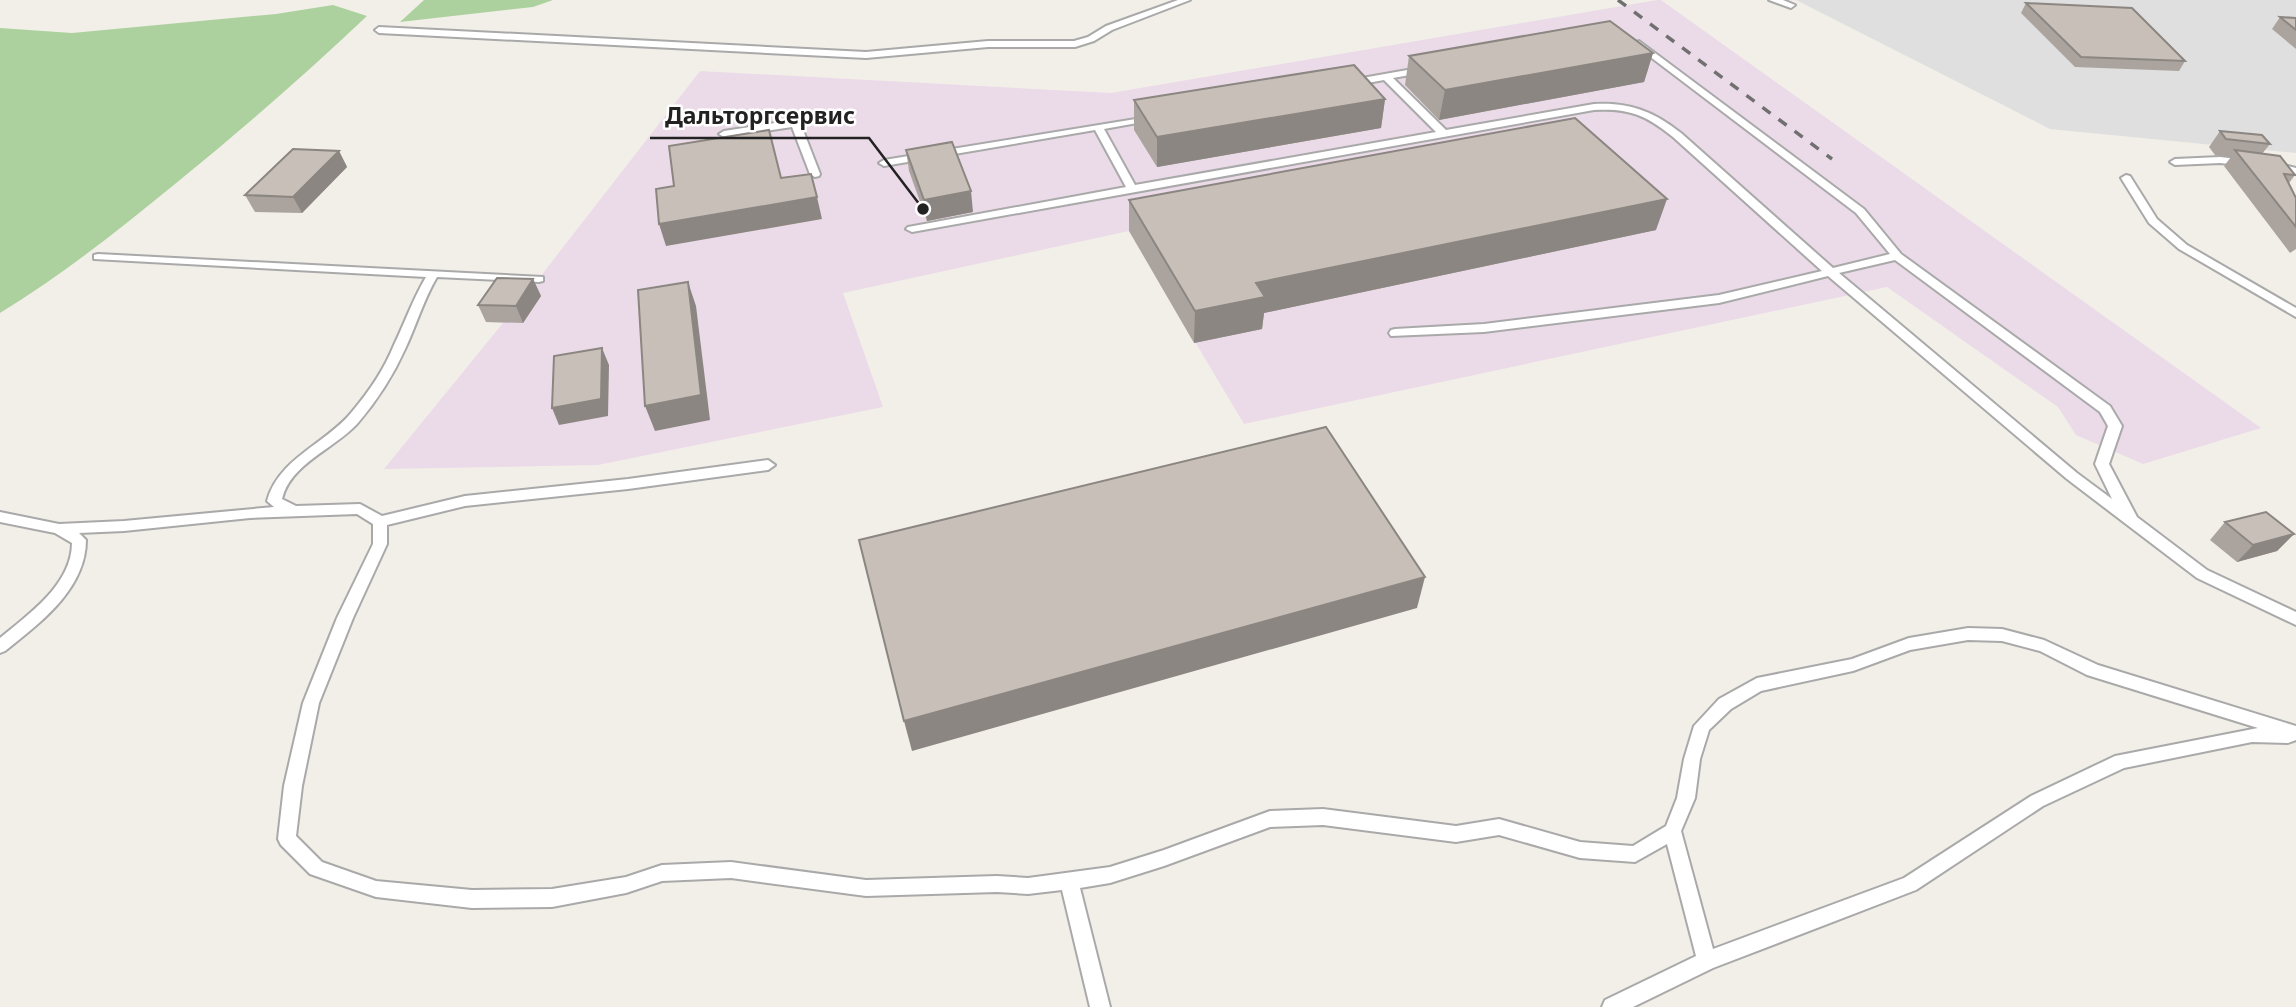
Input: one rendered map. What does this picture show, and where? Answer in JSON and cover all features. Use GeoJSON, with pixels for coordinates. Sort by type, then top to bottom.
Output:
{"type":"FeatureCollection","features":[{"type":"Feature","properties":{"kind":"lane"},"geometry":{"type":"LineString","coordinates":[[379,30],[866,55],[988,44],[1075,44],[1091,39],[1109,28],[1186,0]]}},
{"type":"Feature","properties":{"kind":"lane"},"geometry":{"type":"LineString","coordinates":[[1773,0],[1790,5]]}},
{"type":"Feature","properties":{"kind":"lane"},"geometry":{"type":"LineString","coordinates":[[1626,40],[1636,41],[1860,211],[1897,256],[2105,409],[2115,425],[2102,464],[2116,494],[2136,526]]}},
{"type":"Feature","properties":{"kind":"lane"},"geometry":{"type":"LineString","coordinates":[[1345,84],[1438,67]]}},
{"type":"Feature","properties":{"kind":"lane"},"geometry":{"type":"LineString","coordinates":[[1386,77],[1444,134]]}},
{"type":"Feature","properties":{"kind":"lane"},"geometry":{"type":"LineString","coordinates":[[912,229],[1594,107],[1616,105],[1639,109],[1658,119],[1677,135],[2015,431],[2136,526],[2202,574],[2296,619]]}},
{"type":"Feature","properties":{"kind":"lane"},"geometry":{"type":"LineString","coordinates":[[884,163],[1166,115]]}},
{"type":"Feature","properties":{"kind":"lane"},"geometry":{"type":"LineString","coordinates":[[724,134],[796,125],[815,174]]}},
{"type":"Feature","properties":{"kind":"lane"},"geometry":{"type":"LineString","coordinates":[[1098,127],[1132,189]]}},
{"type":"Feature","properties":{"kind":"lane"},"geometry":{"type":"LineString","coordinates":[[2175,162],[2220,160],[2296,171]]}},
{"type":"Feature","properties":{"kind":"lane"},"geometry":{"type":"LineString","coordinates":[[2126,178],[2153,221],[2183,247],[2296,313]]}},
{"type":"Feature","properties":{"kind":"lane"},"geometry":{"type":"LineString","coordinates":[[1395,333],[1484,328],[1719,299],[1897,256]]}},
{"type":"Feature","properties":{"kind":"lane"},"geometry":{"type":"LineString","coordinates":[[98,257],[538,279]]}},
{"type":"Feature","properties":{"kind":"lane"},"geometry":{"type":"LineString","coordinates":[[295,511],[274,501],[275,489],[287,475],[333,440],[352,421],[374,391],[400,347],[419,296],[433,274]]}},
{"type":"Feature","properties":{"kind":"lane"},"geometry":{"type":"LineString","coordinates":[[0,517],[59,529],[295,511],[360,509],[380,522],[464,501],[768,465]]}},
{"type":"Feature","properties":{"kind":"lane"},"geometry":{"type":"LineString","coordinates":[[380,522],[380,544],[345,618],[311,702],[293,786],[287,839],[316,868],[376,889],[472,899],[552,898],[626,885],[663,873],[731,870],[866,888],[1028,886],[1110,875],[1270,819],[1324,817],[1456,834],[1499,827],[1580,850],[1635,854],[1672,831],[1686,798],[1692,759],[1702,726],[1726,704],[1757,685],[1853,665],[1909,644],[1969,634],[2001,635],[2044,646],[2093,670],[2296,735]]}},
{"type":"Feature","properties":{"kind":"lane"},"geometry":{"type":"LineString","coordinates":[[0,647],[37,614],[73,572],[81,552],[79,540],[59,529]]}},
{"type":"Feature","properties":{"kind":"lane"},"geometry":{"type":"LineString","coordinates":[[1612,1007],[1707,961],[1910,884],[2037,801],[2121,761],[2252,735],[2296,735]]}},
{"type":"Feature","properties":{"kind":"lane"},"geometry":{"type":"LineString","coordinates":[[1672,831],[1707,961]]}},
{"type":"Feature","properties":{"kind":"lane"},"geometry":{"type":"LineString","coordinates":[[1069,881],[1100,1007]]}},
{"type":"Feature","properties":{"kind":"shaded area"},"geometry":{"type":"Polygon","coordinates":[[[1661,0],[2261,428],[2143,464],[2076,435],[2058,407],[1887,287],[1244,424],[1129,231],[843,293],[883,407],[598,465],[384,469],[503,323],[486,322],[504,295],[526,295],[700,71],[1111,93],[1661,0]]]}},
{"type":"Feature","properties":{"kind":"shaded area"},"geometry":{"type":"Polygon","coordinates":[[[1796,0],[2296,0],[2296,153],[2050,129],[1796,0]]]}},
{"type":"Feature","properties":{"kind":"green space"},"geometry":{"type":"Polygon","coordinates":[[[424,0],[553,0],[533,7],[400,22],[424,0]]]}},
{"type":"Feature","properties":{"kind":"green space"},"geometry":{"type":"Polygon","coordinates":[[[333,5],[367,16],[272,102],[154,201],[68,268],[0,313],[0,28],[72,33],[276,14],[333,5]]]}},
{"type":"Feature","properties":{"kind":"building"},"geometry":{"type":"Polygon","coordinates":[[[2026,3],[2132,8],[2185,61],[2081,57],[2026,3]]]}},
{"type":"Feature","properties":{"kind":"building"},"geometry":{"type":"Polygon","coordinates":[[[2280,17],[2296,18],[2296,30],[2280,17]]]}},
{"type":"Feature","properties":{"kind":"building"},"geometry":{"type":"Polygon","coordinates":[[[1610,21],[1653,53],[1445,90],[1409,56],[1610,21]]]}},
{"type":"Feature","properties":{"kind":"building"},"geometry":{"type":"Polygon","coordinates":[[[1354,65],[1385,99],[1157,137],[1134,100],[1354,65]]]}},
{"type":"Feature","properties":{"kind":"building"},"geometry":{"type":"Polygon","coordinates":[[[1575,118],[1667,199],[1256,283],[1265,297],[1195,311],[1129,200],[1575,118]]]}},
{"type":"Feature","properties":{"kind":"building"},"geometry":{"type":"Polygon","coordinates":[[[769,130],[781,178],[811,174],[817,197],[659,224],[656,189],[674,186],[669,146],[769,130]]]}},
{"type":"Feature","properties":{"kind":"building"},"geometry":{"type":"Polygon","coordinates":[[[2220,131],[2262,135],[2270,144],[2226,139],[2220,131]]]}},
{"type":"Feature","properties":{"kind":"building"},"geometry":{"type":"Polygon","coordinates":[[[952,142],[971,191],[924,200],[906,150],[952,142]]]}},
{"type":"Feature","properties":{"kind":"building"},"geometry":{"type":"Polygon","coordinates":[[[293,149],[339,151],[293,197],[245,195],[293,149]]]}},
{"type":"Feature","properties":{"kind":"building"},"geometry":{"type":"Polygon","coordinates":[[[2235,150],[2280,156],[2295,175],[2284,174],[2296,198],[2296,227],[2235,150]]]}},
{"type":"Feature","properties":{"kind":"building"},"geometry":{"type":"Polygon","coordinates":[[[497,278],[533,279],[516,306],[478,305],[497,278]]]}},
{"type":"Feature","properties":{"kind":"building"},"geometry":{"type":"Polygon","coordinates":[[[688,282],[701,395],[645,406],[638,290],[688,282]]]}},
{"type":"Feature","properties":{"kind":"building"},"geometry":{"type":"Polygon","coordinates":[[[602,348],[601,399],[552,408],[554,356],[602,348]]]}},
{"type":"Feature","properties":{"kind":"building"},"geometry":{"type":"Polygon","coordinates":[[[1326,427],[1425,577],[904,721],[859,540],[1326,427]]]}},
{"type":"Feature","properties":{"kind":"building"},"geometry":{"type":"Polygon","coordinates":[[[2266,512],[2294,534],[2253,545],[2225,522],[2266,512]]]}},
{"type":"Feature","properties":{"kind":"railway"},"geometry":{"type":"LineString","coordinates":[[1618,0],[1832,159]]}},
{"type":"Feature","properties":{"kind":"place","name":"Дальторгсервис"},"geometry":{"type":"Point","coordinates":[923,209]}}]}
